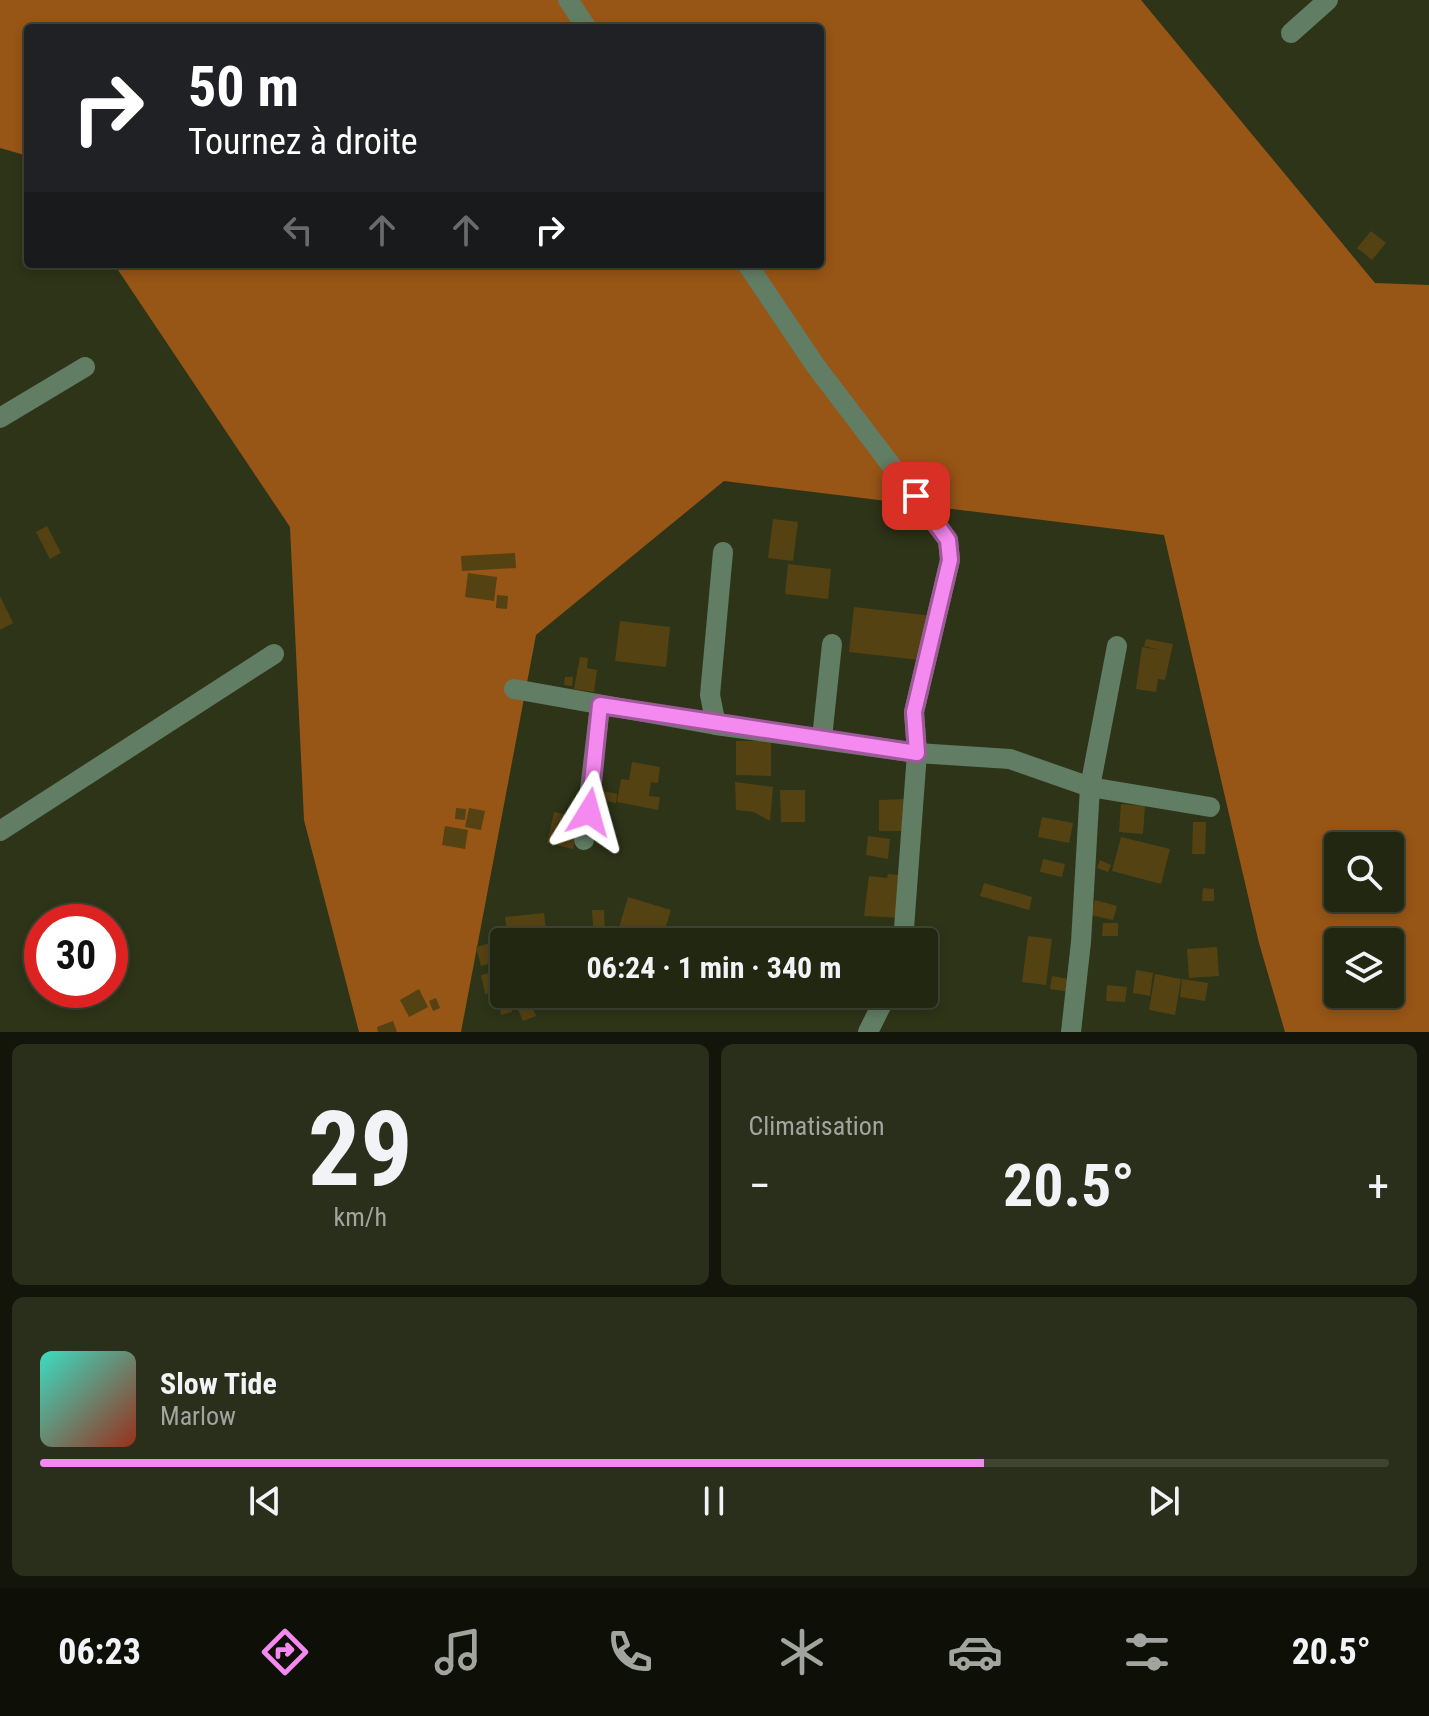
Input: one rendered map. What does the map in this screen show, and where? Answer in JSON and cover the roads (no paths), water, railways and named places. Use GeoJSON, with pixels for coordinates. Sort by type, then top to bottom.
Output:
{"type":"FeatureCollection","features":[{"type":"Feature","properties":{"kind":"street"},"geometry":{"type":"LineString","coordinates":[[568,0],[584,24]]}},
{"type":"Feature","properties":{"kind":"street"},"geometry":{"type":"LineString","coordinates":[[1291,33],[1328,0]]}},
{"type":"Feature","properties":{"kind":"street"},"geometry":{"type":"LineString","coordinates":[[750,268],[815,365],[948,540],[950,560],[914,712],[917,753],[904,928]]}},
{"type":"Feature","properties":{"kind":"street"},"geometry":{"type":"LineString","coordinates":[[0,418],[85,367]]}},
{"type":"Feature","properties":{"kind":"street"},"geometry":{"type":"LineString","coordinates":[[716,725],[710,695],[723,552]]}},
{"type":"Feature","properties":{"kind":"street"},"geometry":{"type":"LineString","coordinates":[[822,738],[832,644]]}},
{"type":"Feature","properties":{"kind":"street"},"geometry":{"type":"LineString","coordinates":[[1071,1032],[1081,942],[1090,787],[1117,646]]}},
{"type":"Feature","properties":{"kind":"street"},"geometry":{"type":"LineString","coordinates":[[0,831],[274,654]]}},
{"type":"Feature","properties":{"kind":"street"},"geometry":{"type":"LineString","coordinates":[[514,689],[716,725],[917,753],[1010,759],[1090,787],[1210,807]]}},
{"type":"Feature","properties":{"kind":"street"},"geometry":{"type":"LineString","coordinates":[[584,840],[600,705]]}},
{"type":"Feature","properties":{"kind":"street"},"geometry":{"type":"LineString","coordinates":[[868,1032],[880,1008]]}}]}
